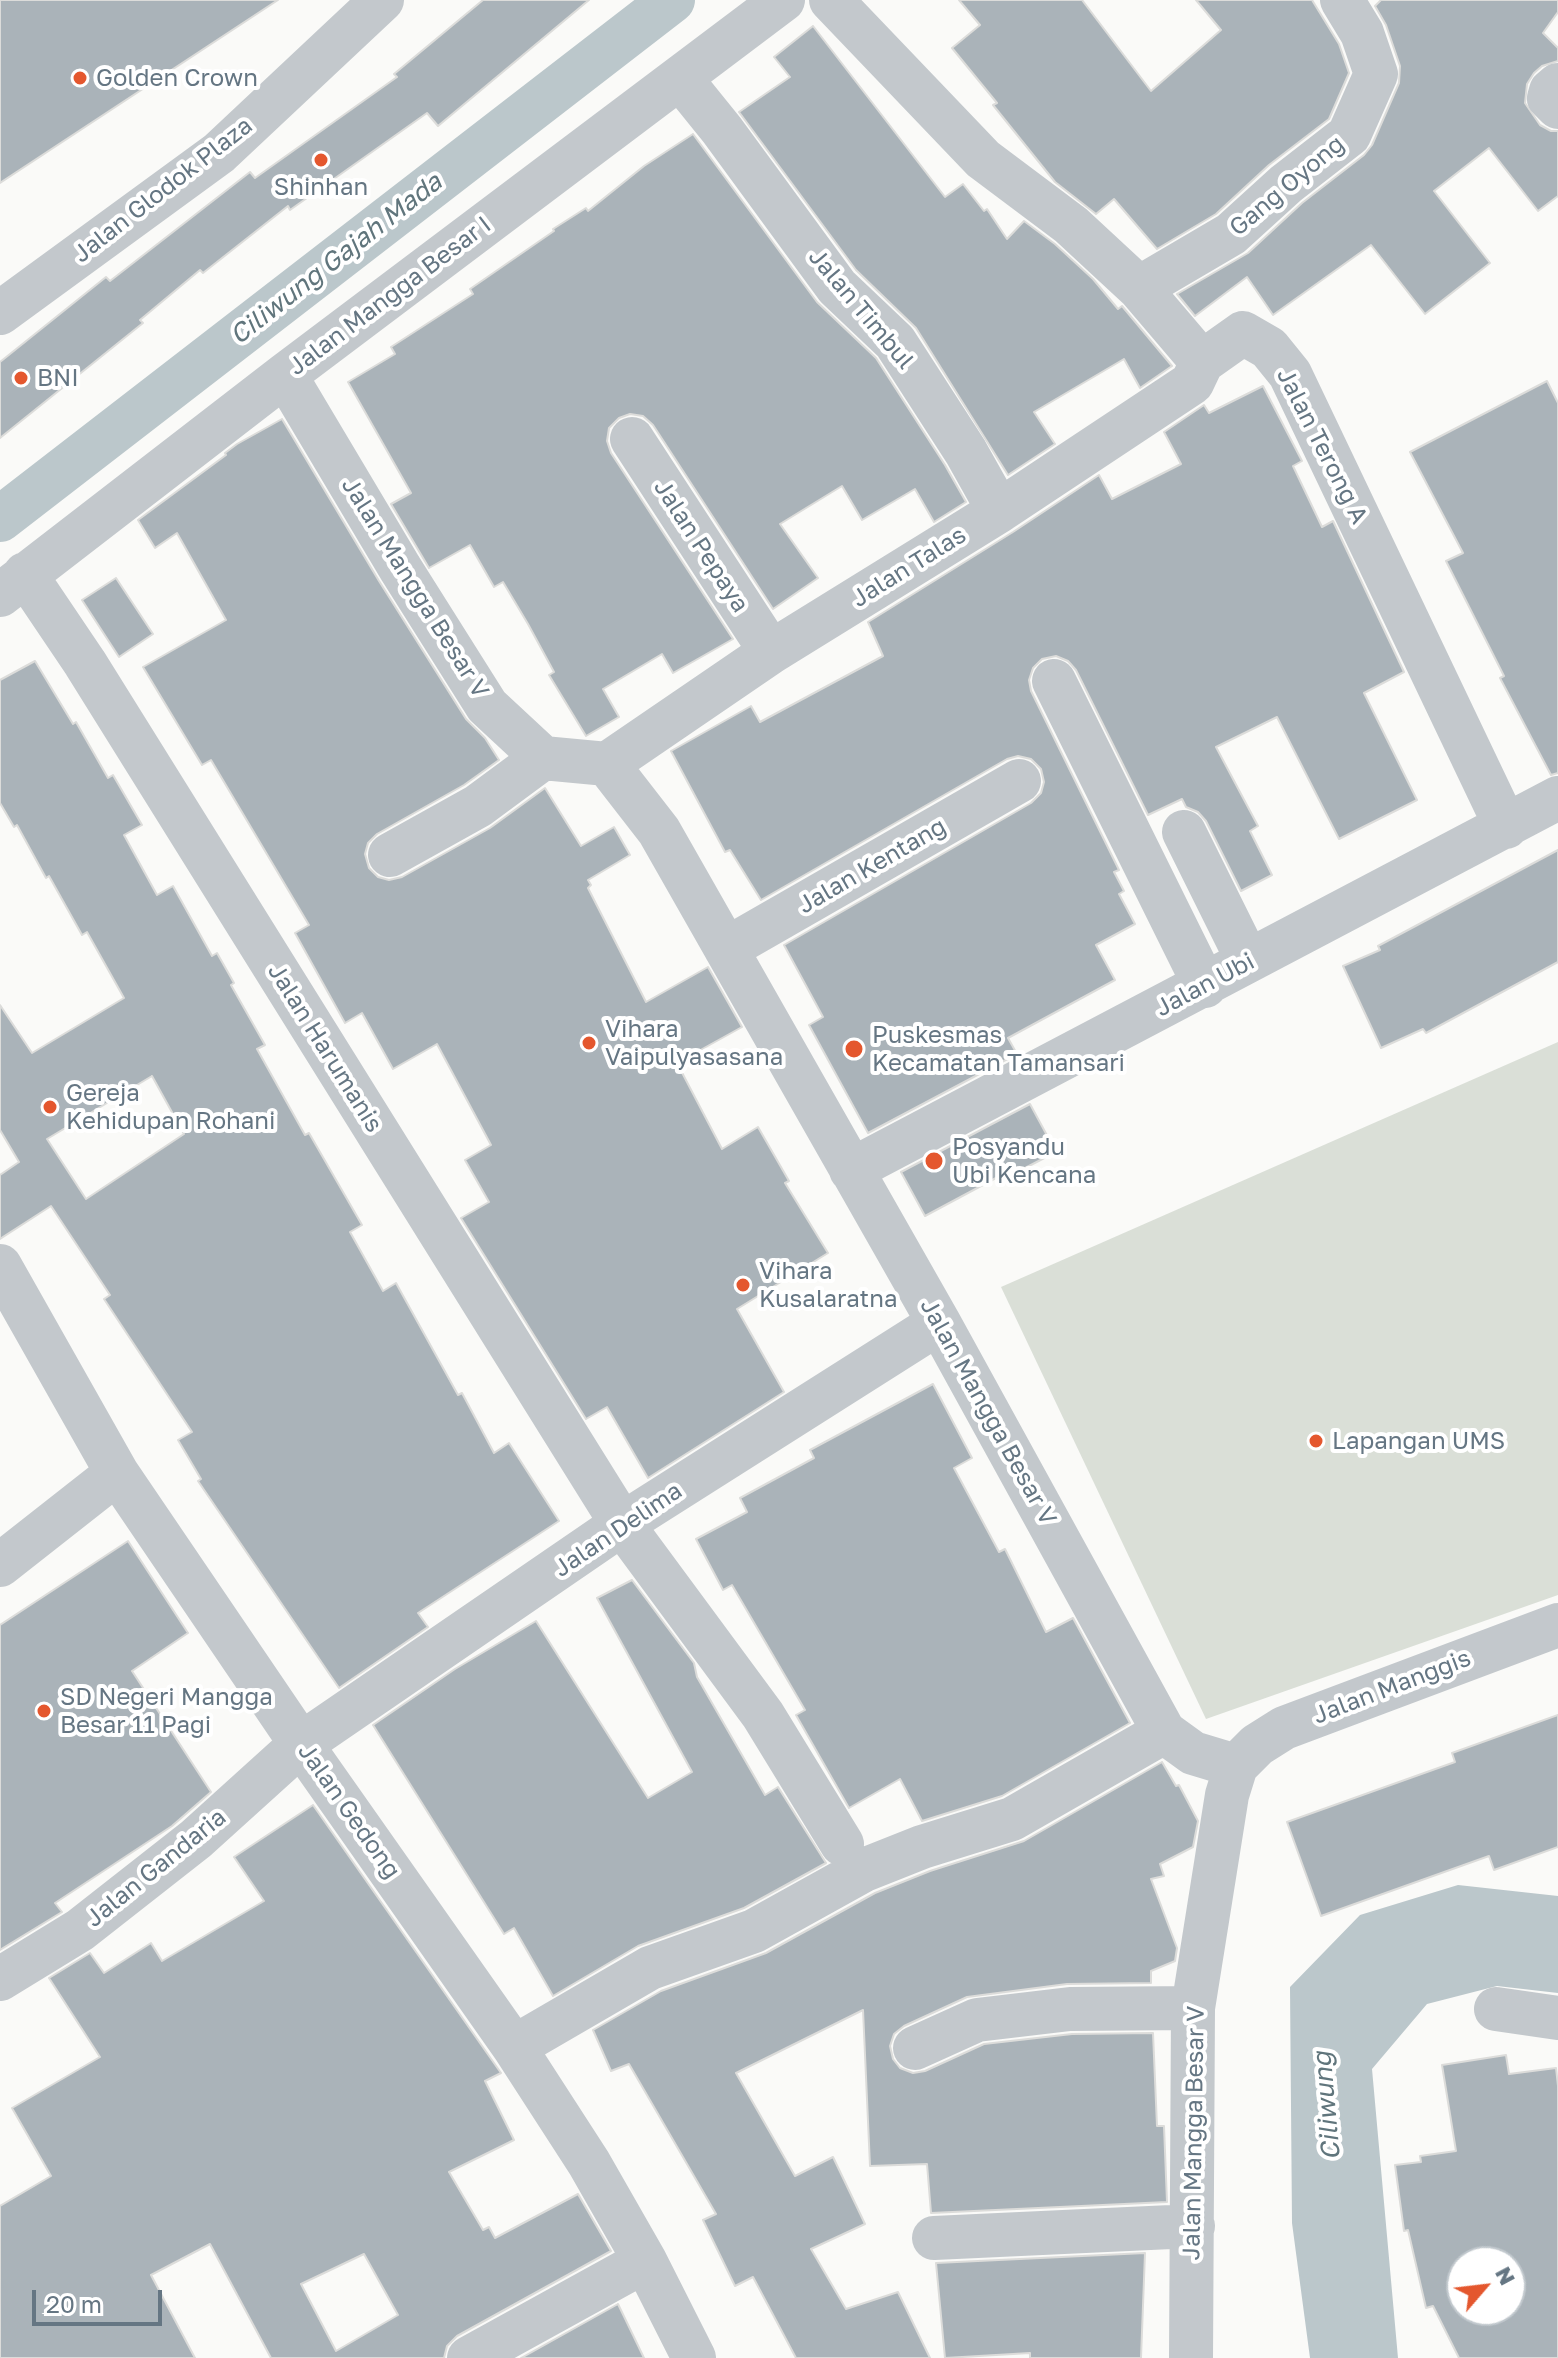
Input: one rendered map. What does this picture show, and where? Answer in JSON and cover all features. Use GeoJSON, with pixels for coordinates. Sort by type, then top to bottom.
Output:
{"type":"FeatureCollection","features":[{"type":"Feature","properties":{"kind":"street","name":"Jalan Glodok Plaza"},"geometry":{"type":"LineString","coordinates":[[3,305],[219,153],[382,0]]}},
{"type":"Feature","properties":{"kind":"street","name":"Jalan Mangga Besar I"},"geometry":{"type":"LineString","coordinates":[[12,584],[783,0]]}},
{"type":"Feature","properties":{"kind":"street"},"geometry":{"type":"LineString","coordinates":[[831,0],[983,159],[1071,225],[1139,288],[1202,362]]}},
{"type":"Feature","properties":{"kind":"street","name":"Gang Oyong"},"geometry":{"type":"LineString","coordinates":[[1139,288],[1231,234],[1286,184],[1349,135],[1376,74],[1362,33],[1342,0]]}},
{"type":"Feature","properties":{"kind":"street","name":"Jalan Timbul"},"geometry":{"type":"LineString","coordinates":[[680,78],[837,287],[895,342],[966,452],[999,511]]}},
{"type":"Feature","properties":{"kind":"street"},"geometry":{"type":"LineString","coordinates":[[1558,85],[1549,98],[1558,107]]}},
{"type":"Feature","properties":{"kind":"street","name":"Jalan Terong A"},"geometry":{"type":"LineString","coordinates":[[1202,362],[1243,333],[1269,348],[1290,374],[1506,827]]}},
{"type":"Feature","properties":{"kind":"street","name":"Jalan Talas"},"geometry":{"type":"LineString","coordinates":[[607,764],[771,652],[999,511],[1192,383],[1202,362]]}},
{"type":"Feature","properties":{"kind":"street","name":"Jalan Mangga Besar V"},"geometry":{"type":"LineString","coordinates":[[285,375],[487,706],[543,758]]}},
{"type":"Feature","properties":{"kind":"street","name":"Jalan Pepaya"},"geometry":{"type":"LineString","coordinates":[[632,439],[771,652]]}},
{"type":"Feature","properties":{"kind":"street","name":"Jalan Harumanis"},"geometry":{"type":"LineString","coordinates":[[12,584],[85,663],[622,1524],[763,1715],[842,1844]]}},
{"type":"Feature","properties":{"kind":"street"},"geometry":{"type":"LineString","coordinates":[[1054,681],[1205,986]]}},
{"type":"Feature","properties":{"kind":"street"},"geometry":{"type":"LineString","coordinates":[[390,855],[478,806],[543,758],[607,764]]}},
{"type":"Feature","properties":{"kind":"street","name":"Jalan Mangga Besar V"},"geometry":{"type":"LineString","coordinates":[[607,764],[659,831],[939,1323],[1164,1732],[1193,1753],[1236,1766],[1227,1795],[1193,2008],[1191,2358]]}},
{"type":"Feature","properties":{"kind":"street","name":"Jalan Kentang"},"geometry":{"type":"LineString","coordinates":[[726,949],[1019,781]]}},
{"type":"Feature","properties":{"kind":"street","name":"Jalan Ubi"},"geometry":{"type":"LineString","coordinates":[[851,1170],[1205,986],[1404,878],[1555,806]]}},
{"type":"Feature","properties":{"kind":"street"},"geometry":{"type":"LineString","coordinates":[[1184,832],[1248,961]]}},
{"type":"Feature","properties":{"kind":"street","name":"Jalan Gedong"},"geometry":{"type":"LineString","coordinates":[[0,1266],[117,1473],[301,1744],[514,2047],[589,2163],[645,2261],[694,2358]]}},
{"type":"Feature","properties":{"kind":"street","name":"Jalan Delima"},"geometry":{"type":"LineString","coordinates":[[301,1744],[622,1524],[939,1323]]}},
{"type":"Feature","properties":{"kind":"street"},"geometry":{"type":"LineString","coordinates":[[0,1565],[117,1473]]}},
{"type":"Feature","properties":{"kind":"street","name":"Jalan Manggis"},"geometry":{"type":"LineString","coordinates":[[1236,1766],[1257,1745],[1284,1728],[1558,1625]]}},
{"type":"Feature","properties":{"kind":"street"},"geometry":{"type":"LineString","coordinates":[[514,2047],[650,1968],[754,1931],[864,1870],[922,1847],[1012,1819],[1164,1732]]}},
{"type":"Feature","properties":{"kind":"street","name":"Jalan Gandaria"},"geometry":{"type":"LineString","coordinates":[[0,1979],[92,1921],[196,1839],[301,1744]]}},
{"type":"Feature","properties":{"kind":"street"},"geometry":{"type":"LineString","coordinates":[[915,2048],[977,2020],[1070,2009],[1193,2008]]}},
{"type":"Feature","properties":{"kind":"street"},"geometry":{"type":"LineString","coordinates":[[1496,2009],[1558,2018]]}},
{"type":"Feature","properties":{"kind":"street"},"geometry":{"type":"LineString","coordinates":[[934,2238],[1193,2226]]}},
{"type":"Feature","properties":{"kind":"street"},"geometry":{"type":"LineString","coordinates":[[469,2358],[645,2261]]}},
{"type":"Feature","properties":{"kind":"shaded area","name":"Lapangan UMS"},"geometry":{"type":"Polygon","coordinates":[[[1558,1042],[1558,1595],[1206,1719],[1001,1287],[1558,1042]]]}},
{"type":"Feature","properties":{"kind":"water","name":"Ciliwung"},"geometry":{"type":"Polygon","coordinates":[[[1458,1885],[1558,1896],[1558,1993],[1497,1986],[1427,2004],[1372,2069],[1398,2358],[1310,2358],[1292,2223],[1290,1987],[1360,1915],[1458,1885]]]}},
{"type":"Feature","properties":{"kind":"building"},"geometry":{"type":"Polygon","coordinates":[[[0,0],[278,0],[0,183],[0,0]]]}},
{"type":"Feature","properties":{"kind":"building"},"geometry":{"type":"Polygon","coordinates":[[[483,0],[589,0],[438,126],[427,113],[290,210],[288,206],[203,273],[200,270],[140,320],[143,323],[0,438],[0,362],[106,277],[110,281],[250,172],[255,178],[397,77],[394,74],[483,0]]]}},
{"type":"Feature","properties":{"kind":"building"},"geometry":{"type":"Polygon","coordinates":[[[959,0],[1082,0],[1151,91],[1221,30],[1196,0],[1312,0],[1339,44],[1349,73],[1329,119],[1269,165],[1216,214],[1157,249],[1114,199],[1096,214],[1055,182],[993,105],[997,103],[952,48],[980,25],[959,0]]]}},
{"type":"Feature","properties":{"kind":"building"},"geometry":{"type":"Polygon","coordinates":[[[1381,0],[1558,0],[1558,12],[1543,33],[1558,48],[1558,61],[1542,66],[1534,73],[1527,84],[1525,103],[1540,125],[1558,131],[1558,196],[1538,211],[1489,148],[1434,191],[1490,263],[1425,314],[1371,245],[1273,315],[1247,277],[1195,316],[1177,294],[1248,253],[1372,145],[1399,83],[1400,66],[1386,25],[1375,6],[1381,0]]]}},
{"type":"Feature","properties":{"kind":"building"},"geometry":{"type":"Polygon","coordinates":[[[813,26],[945,197],[963,184],[984,211],[987,209],[1007,239],[1024,221],[1055,244],[1093,279],[1118,309],[1122,306],[1172,366],[1140,388],[1124,359],[1034,412],[1055,444],[1008,475],[916,328],[856,270],[739,112],[790,77],[774,57],[813,26]]]}},
{"type":"Feature","properties":{"kind":"building"},"geometry":{"type":"Polygon","coordinates":[[[693,134],[817,302],[876,358],[966,502],[934,522],[915,489],[862,520],[842,486],[780,524],[818,578],[773,609],[653,425],[643,416],[630,414],[619,418],[609,428],[607,441],[611,453],[733,639],[673,673],[662,654],[603,689],[619,717],[586,736],[549,675],[554,672],[503,582],[494,587],[470,545],[429,568],[391,504],[411,493],[348,382],[395,354],[391,347],[473,294],[470,289],[553,229],[586,208],[588,211],[644,166],[693,134]]]}},
{"type":"Feature","properties":{"kind":"building"},"geometry":{"type":"Polygon","coordinates":[[[1547,381],[1558,403],[1558,773],[1551,775],[1500,678],[1504,676],[1446,561],[1463,553],[1410,452],[1547,381]]]}},
{"type":"Feature","properties":{"kind":"building"},"geometry":{"type":"Polygon","coordinates":[[[1263,386],[1302,461],[1293,466],[1322,527],[1333,521],[1404,672],[1364,693],[1417,800],[1339,839],[1277,717],[1216,747],[1258,826],[1250,831],[1272,875],[1241,891],[1206,821],[1198,812],[1186,807],[1182,799],[1148,815],[1076,670],[1068,661],[1056,656],[1042,659],[1033,668],[1029,680],[1031,691],[1119,870],[1114,872],[1124,891],[1119,894],[1135,924],[1096,945],[1115,980],[1008,1038],[1017,1054],[868,1133],[809,1025],[823,1017],[784,945],[1031,803],[1041,793],[1044,782],[1041,769],[1031,759],[1018,756],[1007,759],[761,900],[730,850],[725,852],[671,751],[751,706],[760,722],[883,656],[868,622],[1099,475],[1112,499],[1181,464],[1164,432],[1204,405],[1209,413],[1263,386]]]}},
{"type":"Feature","properties":{"kind":"building"},"geometry":{"type":"Polygon","coordinates":[[[282,419],[466,719],[485,738],[499,760],[464,785],[377,834],[368,843],[365,854],[369,868],[378,877],[389,880],[402,877],[490,828],[545,788],[581,846],[614,827],[630,855],[588,880],[591,885],[588,888],[646,1002],[708,967],[742,1027],[677,1063],[722,1149],[758,1127],[789,1181],[785,1183],[828,1253],[737,1309],[784,1392],[648,1478],[607,1407],[586,1419],[461,1218],[489,1202],[465,1160],[491,1145],[437,1044],[393,1069],[362,1013],[345,1023],[295,933],[309,925],[211,760],[202,765],[143,667],[226,620],[177,533],[155,548],[138,520],[237,444],[282,419]]]}},
{"type":"Feature","properties":{"kind":"building"},"geometry":{"type":"Polygon","coordinates":[[[116,578],[153,634],[119,657],[82,600],[116,578]]]}},
{"type":"Feature","properties":{"kind":"building"},"geometry":{"type":"Polygon","coordinates":[[[35,661],[73,724],[76,722],[108,778],[113,775],[142,825],[124,835],[157,895],[173,886],[212,956],[217,953],[265,1045],[257,1049],[305,1135],[309,1133],[362,1225],[350,1232],[383,1291],[396,1283],[494,1453],[509,1443],[559,1521],[418,1613],[428,1627],[339,1688],[198,1481],[201,1479],[178,1440],[192,1432],[104,1299],[110,1295],[51,1206],[0,1239],[0,1175],[19,1162],[0,1130],[0,1005],[32,1053],[124,998],[87,932],[82,935],[49,876],[46,878],[17,825],[14,827],[0,803],[0,680],[35,661]],[[152,1076],[47,1139],[86,1199],[184,1134],[152,1076]]]}},
{"type":"Feature","properties":{"kind":"building"},"geometry":{"type":"Polygon","coordinates":[[[1558,850],[1558,962],[1426,1033],[1423,1029],[1381,1048],[1343,966],[1380,950],[1378,946],[1558,850]]]}},
{"type":"Feature","properties":{"kind":"building"},"geometry":{"type":"Polygon","coordinates":[[[1030,1104],[1056,1152],[998,1182],[996,1178],[925,1216],[901,1172],[1030,1104]]]}},
{"type":"Feature","properties":{"kind":"building"},"geometry":{"type":"Polygon","coordinates":[[[933,1384],[972,1458],[954,1468],[999,1552],[1005,1549],[1046,1632],[1073,1618],[1130,1723],[1002,1796],[922,1821],[900,1779],[849,1808],[796,1715],[805,1710],[732,1585],[723,1590],[696,1539],[747,1512],[740,1498],[814,1458],[810,1450],[933,1384]]]}},
{"type":"Feature","properties":{"kind":"building","name":"SD Negeri Mangga Besar 11 Pagi"},"geometry":{"type":"Polygon","coordinates":[[[128,1541],[188,1633],[132,1671],[211,1792],[172,1826],[55,1903],[62,1912],[0,1950],[0,1625],[128,1541]]]}},
{"type":"Feature","properties":{"kind":"building"},"geometry":{"type":"Polygon","coordinates":[[[632,1580],[694,1663],[697,1677],[765,1795],[778,1787],[826,1863],[744,1908],[638,1946],[553,1996],[514,1928],[504,1934],[373,1725],[455,1669],[536,1621],[648,1798],[692,1772],[597,1598],[632,1580]]]}},
{"type":"Feature","properties":{"kind":"building"},"geometry":{"type":"Polygon","coordinates":[[[1558,1715],[1558,1847],[1494,1870],[1489,1856],[1321,1916],[1287,1822],[1455,1762],[1452,1753],[1558,1715]]]}},
{"type":"Feature","properties":{"kind":"building"},"geometry":{"type":"Polygon","coordinates":[[[1162,1762],[1176,1786],[1179,1785],[1198,1821],[1193,1847],[1160,1864],[1164,1876],[1151,1879],[1177,1948],[1175,1961],[1151,1971],[1151,1983],[1067,1984],[967,1997],[904,2026],[894,2034],[890,2046],[893,2059],[900,2068],[913,2073],[925,2071],[984,2044],[1072,2034],[1153,2033],[1157,2126],[1164,2126],[1167,2202],[931,2213],[927,2164],[870,2166],[863,2010],[736,2073],[795,2176],[833,2157],[865,2224],[811,2249],[846,2309],[898,2292],[930,2358],[796,2358],[753,2277],[735,2286],[703,2220],[716,2214],[629,2064],[611,2071],[593,2030],[661,1991],[766,1953],[875,1893],[930,1871],[1024,1841],[1162,1762]]]}},
{"type":"Feature","properties":{"kind":"building"},"geometry":{"type":"Polygon","coordinates":[[[313,1805],[501,2073],[485,2081],[514,2140],[449,2172],[483,2230],[489,2227],[495,2238],[578,2194],[611,2251],[457,2336],[447,2346],[444,2358],[271,2358],[210,2244],[151,2275],[195,2358],[0,2358],[0,2206],[51,2176],[12,2108],[100,2057],[49,1978],[90,1953],[104,1973],[151,1943],[162,1961],[264,1901],[234,1857],[313,1805]],[[364,2254],[301,2284],[336,2351],[398,2315],[364,2254]]]}},
{"type":"Feature","properties":{"kind":"building"},"geometry":{"type":"Polygon","coordinates":[[[1506,2055],[1509,2074],[1556,2068],[1558,2358],[1459,2358],[1433,2306],[1426,2308],[1408,2230],[1404,2231],[1395,2165],[1421,2162],[1420,2156],[1456,2151],[1442,2065],[1506,2055]]]}},
{"type":"Feature","properties":{"kind":"building"},"geometry":{"type":"Polygon","coordinates":[[[1145,2253],[1141,2358],[1030,2358],[1030,2353],[945,2358],[936,2263],[1145,2253]]]}},
{"type":"Feature","properties":{"kind":"building"},"geometry":{"type":"Polygon","coordinates":[[[618,2304],[644,2358],[521,2358],[618,2304]]]}},
{"type":"Feature","properties":{"kind":"waterway","name":"Ciliwung Gajah Mada"},"geometry":{"type":"LineString","coordinates":[[0,519],[672,0]]}},
{"type":"Feature","properties":{"kind":"place","name":"Golden Crown"},"geometry":{"type":"Point","coordinates":[80,78]}},
{"type":"Feature","properties":{"kind":"place","name":"Shinhan"},"geometry":{"type":"Point","coordinates":[321,160]}},
{"type":"Feature","properties":{"kind":"place","name":"BNI"},"geometry":{"type":"Point","coordinates":[21,378]}},
{"type":"Feature","properties":{"kind":"place","name":"Vihara Vaipulyasasana"},"geometry":{"type":"Point","coordinates":[589,1043]}},
{"type":"Feature","properties":{"kind":"place","name":"Puskesmas Kecamatan Tamansari"},"geometry":{"type":"Point","coordinates":[854,1049]}},
{"type":"Feature","properties":{"kind":"place","name":"Gereja Kehidupan Rohani"},"geometry":{"type":"Point","coordinates":[50,1107]}},
{"type":"Feature","properties":{"kind":"place","name":"Posyandu Ubi Kencana"},"geometry":{"type":"Point","coordinates":[934,1161]}},
{"type":"Feature","properties":{"kind":"place","name":"Vihara Kusalaratna"},"geometry":{"type":"Point","coordinates":[743,1285]}},
{"type":"Feature","properties":{"kind":"place","name":"Lapangan UMS"},"geometry":{"type":"Point","coordinates":[1316,1441]}},
{"type":"Feature","properties":{"kind":"place","name":"SD Negeri Mangga Besar 11 Pagi"},"geometry":{"type":"Point","coordinates":[44,1711]}}]}
